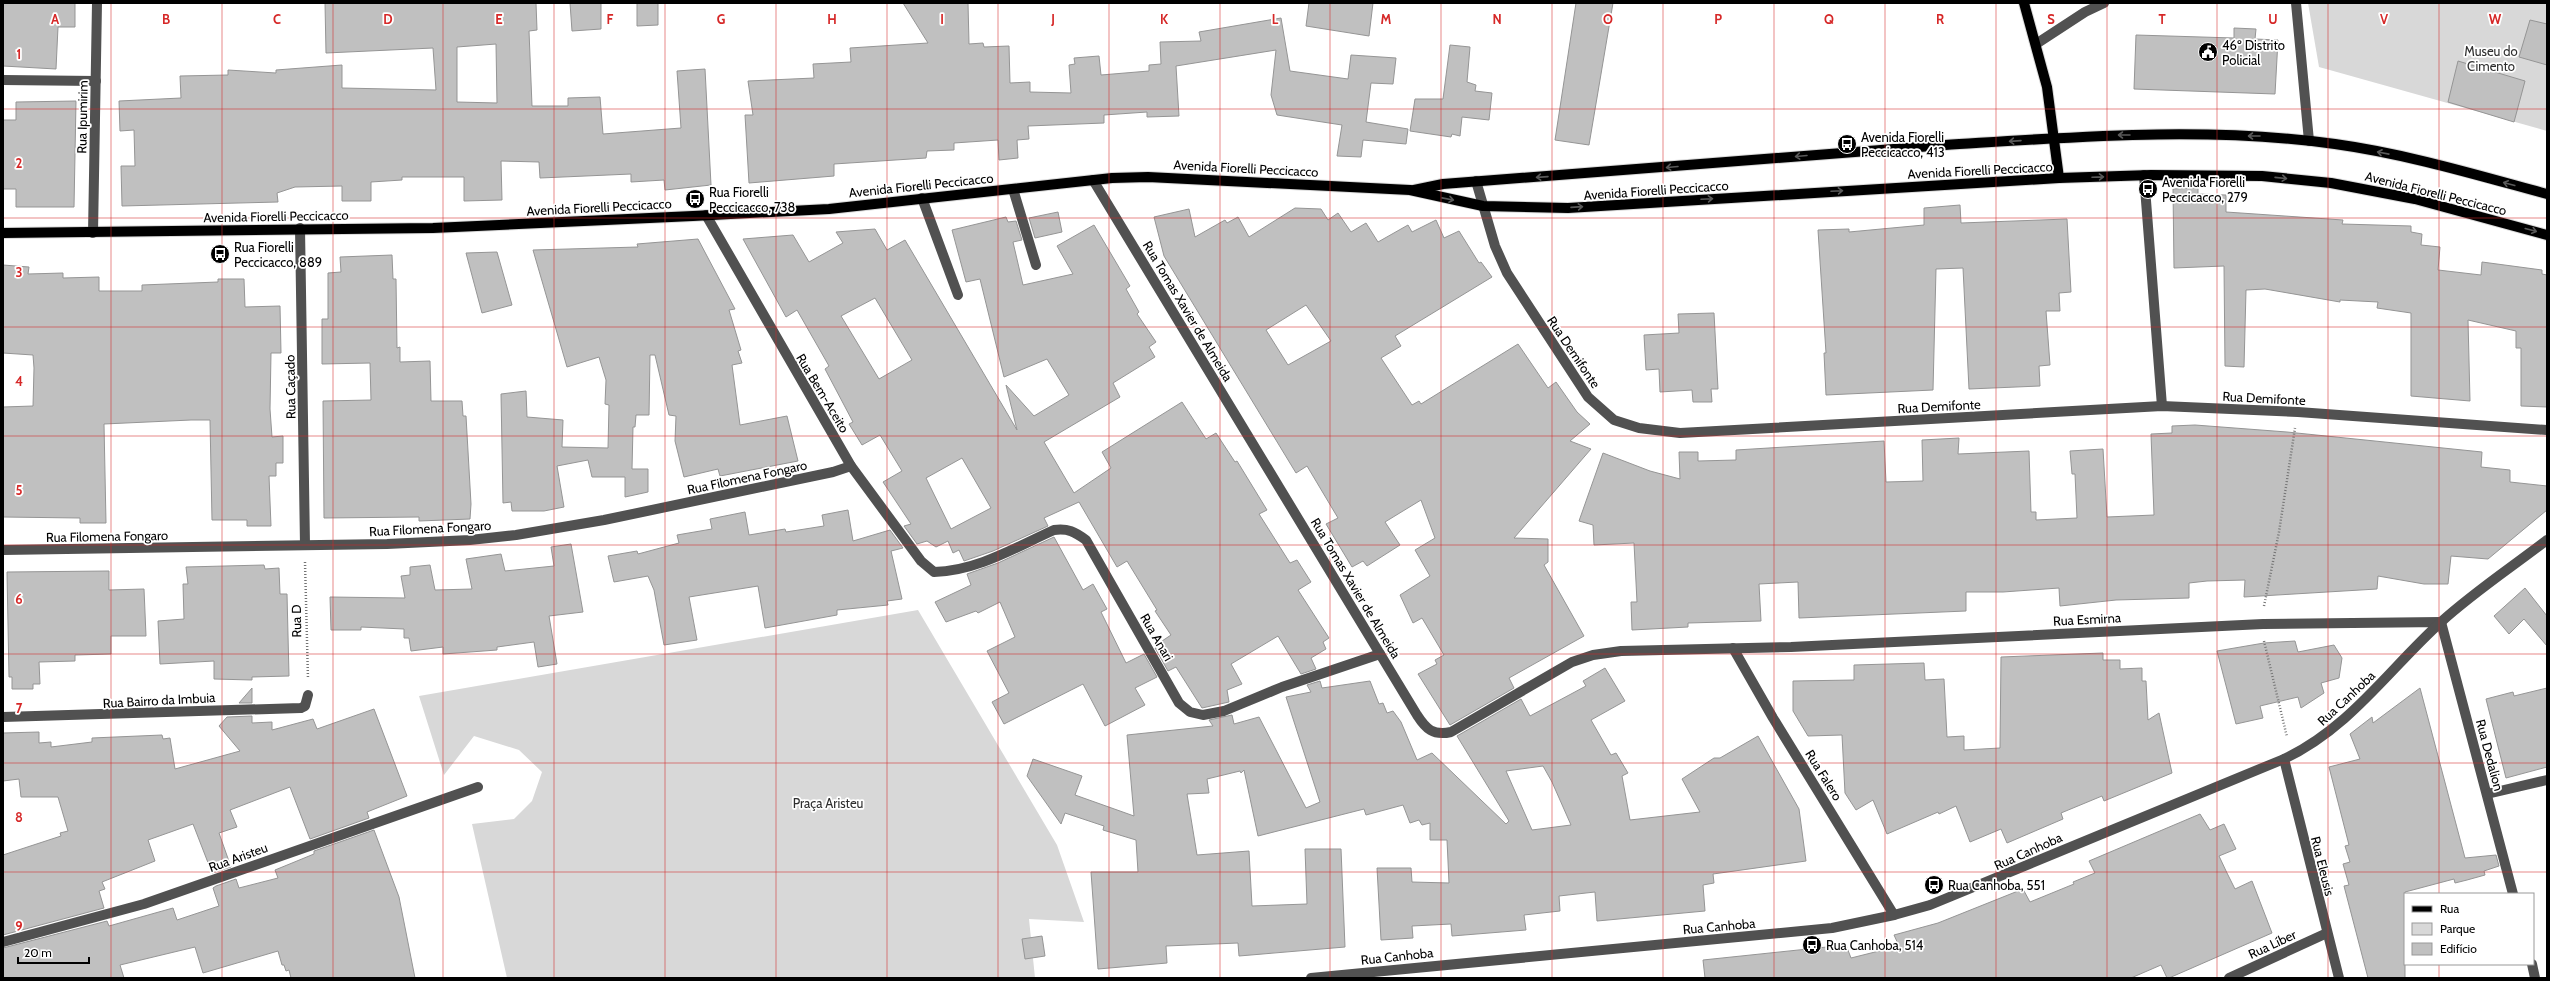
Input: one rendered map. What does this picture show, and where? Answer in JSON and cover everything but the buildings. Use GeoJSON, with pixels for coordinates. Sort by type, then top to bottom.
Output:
{"type":"FeatureCollection","features":[{"type":"Feature","properties":{"kind":"main road"},"geometry":{"type":"LineString","coordinates":[[2024,3],[2047,87],[2059,178]]}},
{"type":"Feature","properties":{"kind":"main road","name":"Avenida Fiorelli Peccicacco"},"geometry":{"type":"LineString","coordinates":[[1410,190],[1443,184],[1476,181],[2103,135],[2254,136],[2337,144],[2420,160],[2547,194]]}},
{"type":"Feature","properties":{"kind":"main road","name":"Avenida Fiorelli Peccicacco"},"geometry":{"type":"LineString","coordinates":[[3,233],[300,228],[433,228],[829,209],[1013,188],[1093,180],[1148,177],[1410,190],[1483,206],[1568,208],[2059,178],[2144,175],[2262,176],[2331,183],[2415,199],[2547,234]]}},
{"type":"Feature","properties":{"kind":"street","name":"Rua Ipumirim"},"geometry":{"type":"LineString","coordinates":[[93,232],[97,3]]}},
{"type":"Feature","properties":{"kind":"street"},"geometry":{"type":"LineString","coordinates":[[2036,44],[2085,12],[2104,3]]}},
{"type":"Feature","properties":{"kind":"street"},"geometry":{"type":"LineString","coordinates":[[2296,3],[2309,141]]}},
{"type":"Feature","properties":{"kind":"street"},"geometry":{"type":"LineString","coordinates":[[3,80],[96,81]]}},
{"type":"Feature","properties":{"kind":"street"},"geometry":{"type":"LineString","coordinates":[[2144,175],[2162,406]]}},
{"type":"Feature","properties":{"kind":"street","name":"Rua Tomas Xavier de Almeida"},"geometry":{"type":"LineString","coordinates":[[1093,180],[1426,728],[1434,733],[1442,734],[1451,732],[1572,662],[1593,654],[1621,651],[1733,648]]}},
{"type":"Feature","properties":{"kind":"street","name":"Rua Demifonte"},"geometry":{"type":"LineString","coordinates":[[1476,181],[1495,246],[1507,273],[1588,397],[1614,420],[1639,428],[1680,433],[2162,406],[2298,412],[2547,430]]}},
{"type":"Feature","properties":{"kind":"street"},"geometry":{"type":"LineString","coordinates":[[1013,188],[1036,265]]}},
{"type":"Feature","properties":{"kind":"street"},"geometry":{"type":"LineString","coordinates":[[922,198],[958,295]]}},
{"type":"Feature","properties":{"kind":"street","name":"Rua Bem-Aceito"},"geometry":{"type":"LineString","coordinates":[[706,215],[851,466],[921,561],[934,572]]}},
{"type":"Feature","properties":{"kind":"street","name":"Rua Caçado"},"geometry":{"type":"LineString","coordinates":[[300,228],[305,545]]}},
{"type":"Feature","properties":{"kind":"street","name":"Rua Filomena Fongaro"},"geometry":{"type":"LineString","coordinates":[[3,550],[387,544],[516,535],[670,507],[833,472],[851,466]]}},
{"type":"Feature","properties":{"kind":"street","name":"Rua Anari"},"geometry":{"type":"LineString","coordinates":[[934,572],[956,571],[979,564],[1054,530],[1066,528],[1077,533],[1086,540],[1179,703],[1190,712],[1203,715],[1224,711],[1282,687],[1380,654]]}},
{"type":"Feature","properties":{"kind":"street","name":"Rua Canhoba"},"geometry":{"type":"LineString","coordinates":[[1311,978],[1832,928],[1894,915],[1930,905],[2288,757],[2323,737],[2344,720],[2441,622],[2547,540]]}},
{"type":"Feature","properties":{"kind":"street","name":"Rua Esmirna"},"geometry":{"type":"LineString","coordinates":[[1733,648],[2263,624],[2441,622]]}},
{"type":"Feature","properties":{"kind":"street","name":"Rua Dedalion"},"geometry":{"type":"LineString","coordinates":[[2441,622],[2514,893]]}},
{"type":"Feature","properties":{"kind":"street","name":"Rua Falero"},"geometry":{"type":"LineString","coordinates":[[1733,648],[1773,718],[1894,915]]}},
{"type":"Feature","properties":{"kind":"street","name":"Rua Bairro da Imbuia"},"geometry":{"type":"LineString","coordinates":[[3,717],[301,708],[305,706],[308,695]]}},
{"type":"Feature","properties":{"kind":"street","name":"Rua Eleusis"},"geometry":{"type":"LineString","coordinates":[[2288,757],[2326,933],[2339,978]]}},
{"type":"Feature","properties":{"kind":"street"},"geometry":{"type":"LineString","coordinates":[[2487,794],[2547,780]]}},
{"type":"Feature","properties":{"kind":"street","name":"Rua Aristeu"},"geometry":{"type":"LineString","coordinates":[[3,942],[144,904],[478,787]]}},
{"type":"Feature","properties":{"kind":"street","name":"Rua Líber"},"geometry":{"type":"LineString","coordinates":[[2229,978],[2326,933]]}},
{"type":"Feature","properties":{"kind":"street"},"geometry":{"type":"LineString","coordinates":[[2532,965],[2535,978]]}},
{"type":"Feature","properties":{"kind":"path"},"geometry":{"type":"LineString","coordinates":[[2288,757],[2262,635],[2264,604],[2279,532],[2298,412]]}},
{"type":"Feature","properties":{"kind":"path","name":"Rua D"},"geometry":{"type":"LineString","coordinates":[[305,545],[308,695]]}},
{"type":"Feature","properties":{"kind":"green space","name":"Museu do Cimento"},"geometry":{"type":"Polygon","coordinates":[[[2308,3],[2547,3],[2547,131],[2319,67],[2308,3]]]}},
{"type":"Feature","properties":{"kind":"green space","name":"Praça Aristeu"},"geometry":{"type":"Polygon","coordinates":[[[918,610],[1057,845],[1084,922],[1029,919],[1035,978],[507,978],[472,824],[514,819],[532,801],[542,772],[519,750],[474,736],[444,775],[419,696],[918,610]]]}},
{"type":"Feature","properties":{"kind":"place","name":"46º Distrito Policial"},"geometry":{"type":"Point","coordinates":[2208,52]}},
{"type":"Feature","properties":{"kind":"place","name":"Avenida Fiorelli Peccicacco, 413"},"geometry":{"type":"Point","coordinates":[1847,144]}},
{"type":"Feature","properties":{"kind":"place","name":"Avenida Fiorelli Peccicacco, 279"},"geometry":{"type":"Point","coordinates":[2148,189]}},
{"type":"Feature","properties":{"kind":"place","name":"Rua Fiorelli Peccicacco, 738"},"geometry":{"type":"Point","coordinates":[695,199]}},
{"type":"Feature","properties":{"kind":"place","name":"Rua Fiorelli Peccicacco, 889"},"geometry":{"type":"Point","coordinates":[220,254]}},
{"type":"Feature","properties":{"kind":"place","name":"Rua Canhoba, 551"},"geometry":{"type":"Point","coordinates":[1934,885]}},
{"type":"Feature","properties":{"kind":"place","name":"Rua Canhoba, 514"},"geometry":{"type":"Point","coordinates":[1812,945]}}]}
